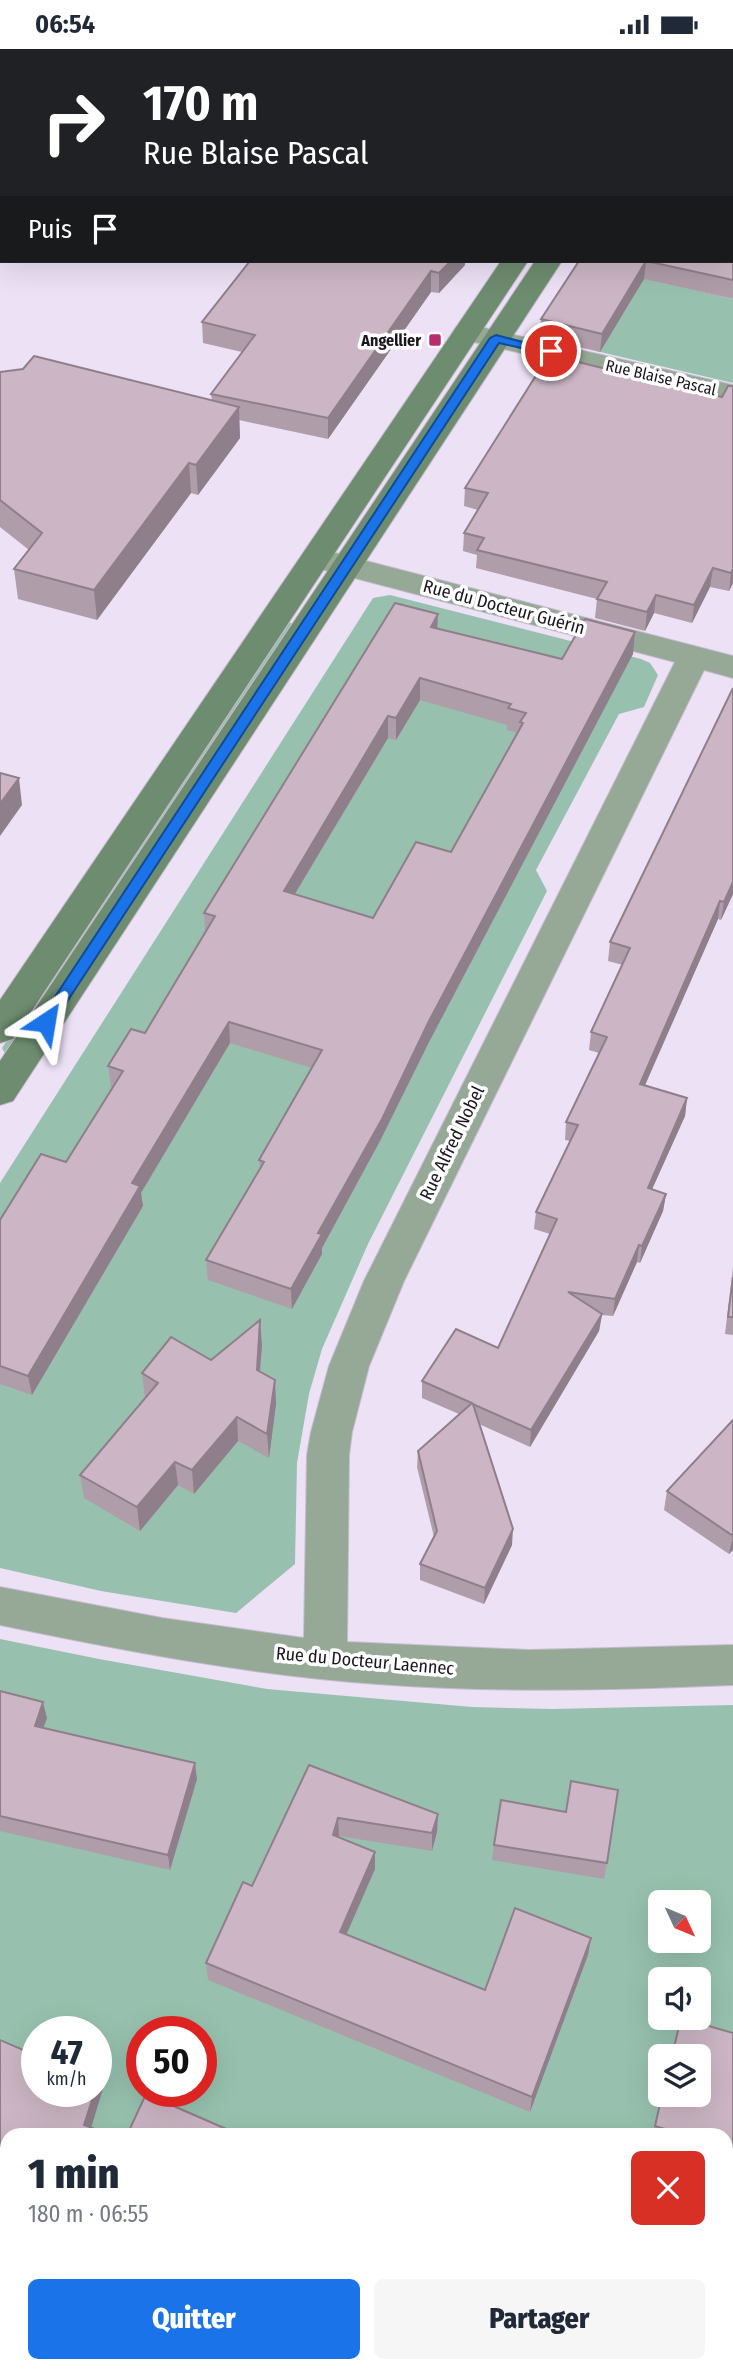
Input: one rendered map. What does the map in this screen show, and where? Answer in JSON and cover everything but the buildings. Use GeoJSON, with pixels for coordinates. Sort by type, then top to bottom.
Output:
{"type":"FeatureCollection","features":[{"type":"Feature","properties":{"kind":"main road"},"geometry":{"type":"LineString","coordinates":[[481,335],[513,263]]}},
{"type":"Feature","properties":{"kind":"main road"},"geometry":{"type":"LineString","coordinates":[[0,1091],[331,562],[481,335],[546,263]]}},
{"type":"Feature","properties":{"kind":"main road"},"geometry":{"type":"LineString","coordinates":[[0,1028],[331,562]]}},
{"type":"Feature","properties":{"kind":"street","name":"Rue Blaise Pascal"},"geometry":{"type":"LineString","coordinates":[[481,335],[733,394]]}},
{"type":"Feature","properties":{"kind":"street","name":"Rue du Docteur Guérin"},"geometry":{"type":"LineString","coordinates":[[331,562],[719,659]]}},
{"type":"Feature","properties":{"kind":"street","name":"Rue Alfred Nobel"},"geometry":{"type":"LineString","coordinates":[[325,1660],[328,1455],[334,1416],[357,1342],[384,1281],[719,659]]}},
{"type":"Feature","properties":{"kind":"street","name":"Rue du Docteur Laennec"},"geometry":{"type":"LineString","coordinates":[[0,1606],[135,1633],[325,1660],[538,1671],[733,1665]]}},
{"type":"Feature","properties":{"kind":"green space"},"geometry":{"type":"Polygon","coordinates":[[[633,276],[733,299],[733,383],[596,351],[607,335],[611,312],[623,314],[633,297],[633,276]]]}},
{"type":"Feature","properties":{"kind":"green space"},"geometry":{"type":"Polygon","coordinates":[[[390,595],[641,659],[650,663],[658,675],[644,707],[619,714],[536,870],[547,891],[368,1244],[322,1349],[309,1394],[297,1463],[295,1564],[236,1613],[101,1591],[0,1568],[0,1183],[373,598],[390,595]]]}},
{"type":"Feature","properties":{"kind":"green space"},"geometry":{"type":"Polygon","coordinates":[[[287,622],[296,624],[6,1055],[2,1048],[287,622]]]}},
{"type":"Feature","properties":{"kind":"green space"},"geometry":{"type":"Polygon","coordinates":[[[0,1639],[267,1689],[472,1707],[552,1709],[733,1705],[733,2128],[0,2128],[0,1639]]]}},
{"type":"Feature","properties":{"kind":"place","name":"Angellier"},"geometry":{"type":"Point","coordinates":[435,340]}},
{"type":"Feature","properties":{"kind":"route"},"geometry":{"type":"LineString","coordinates":[[46,1022],[496,338],[551,351]]}}]}
